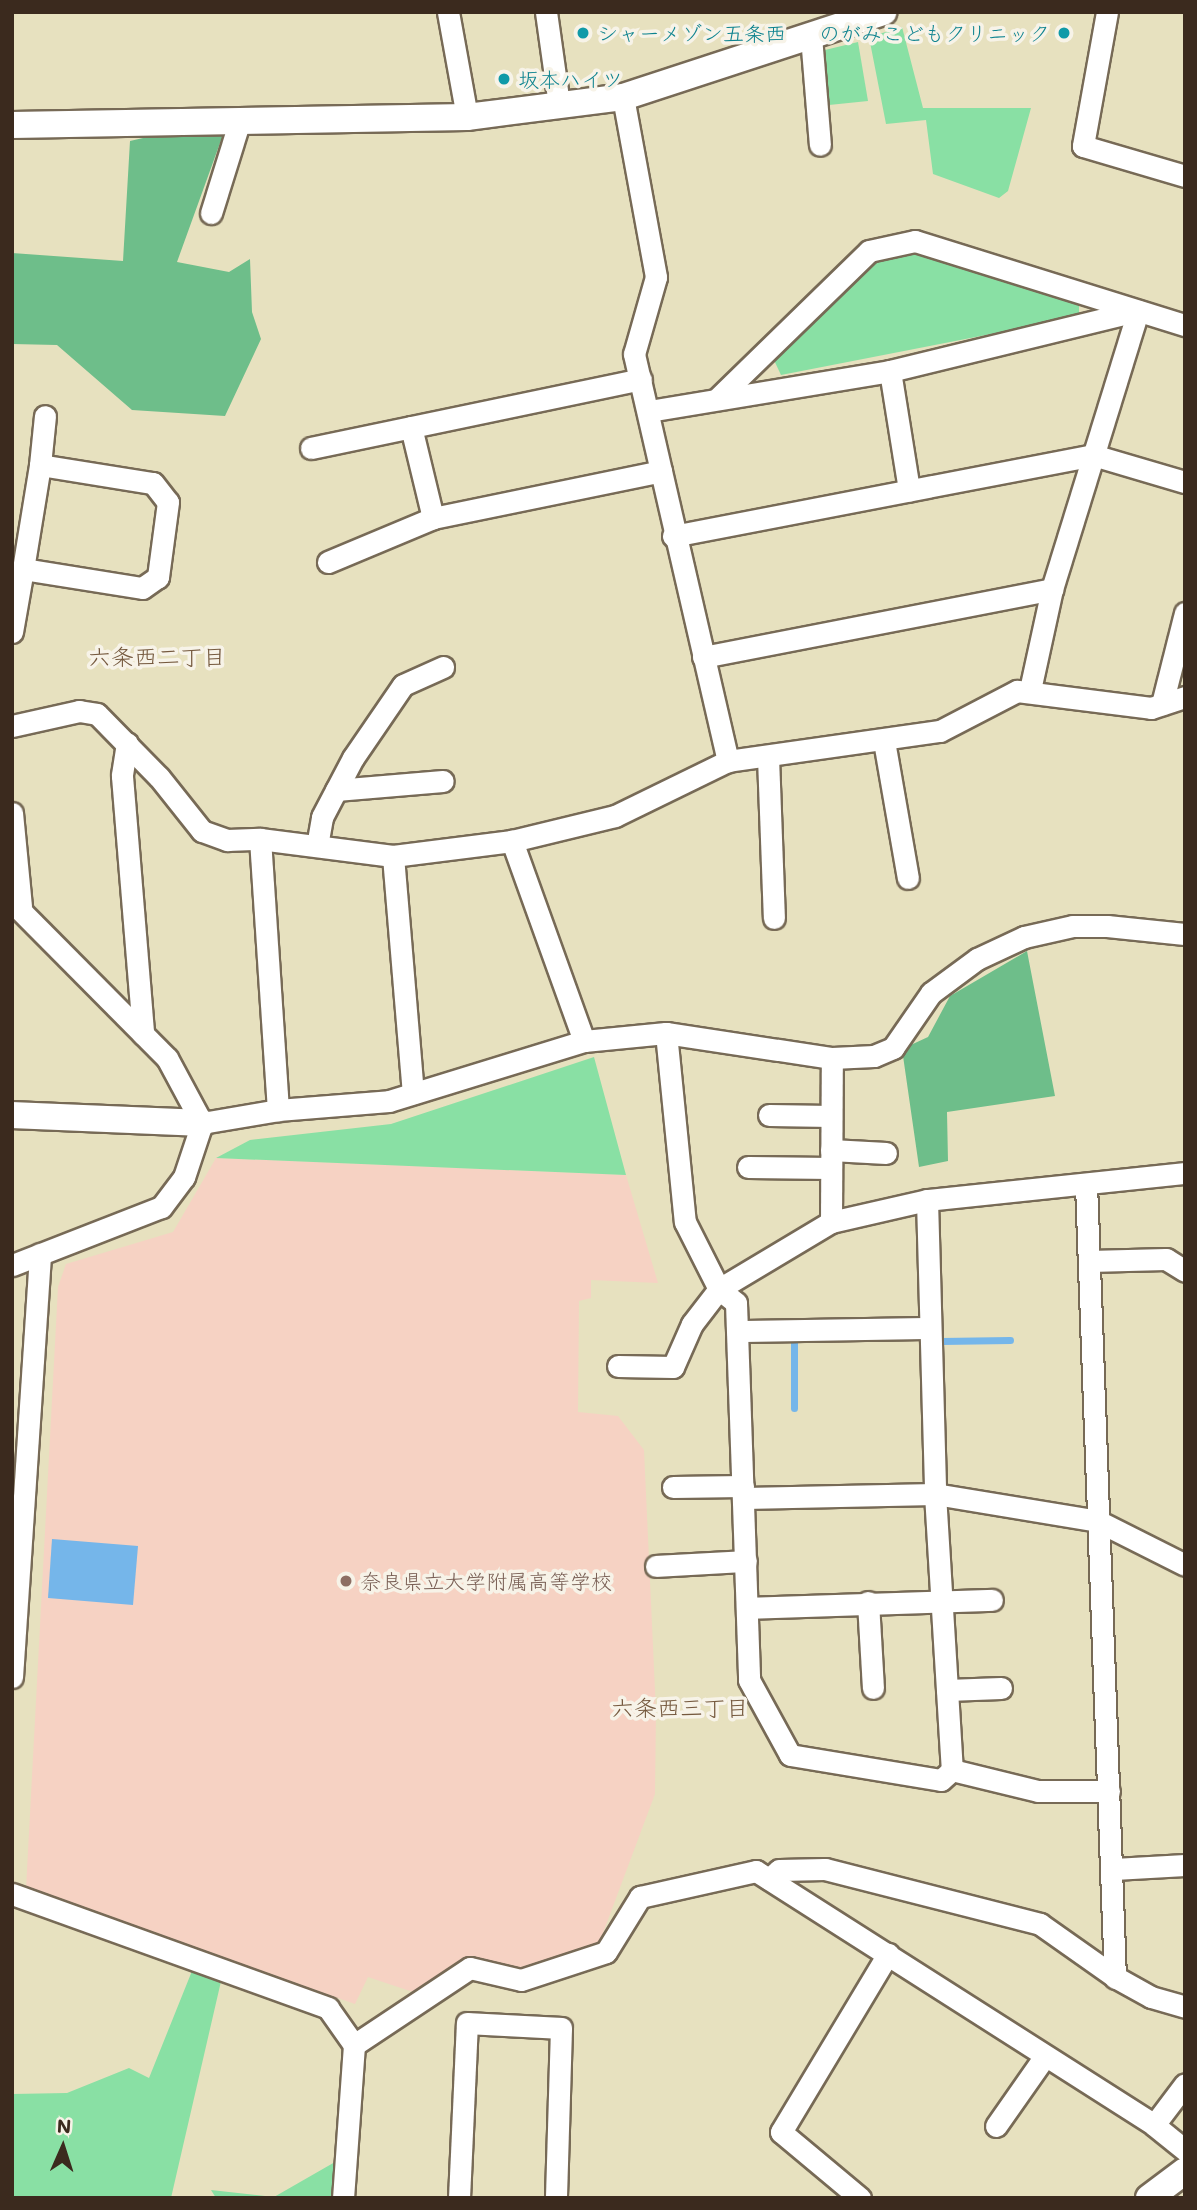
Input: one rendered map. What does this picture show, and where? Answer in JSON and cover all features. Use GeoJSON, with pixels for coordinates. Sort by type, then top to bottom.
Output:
{"type":"FeatureCollection","features":[{"type":"Feature","properties":{"kind":"street"},"geometry":{"type":"LineString","coordinates":[[448,12],[467,117]]}},
{"type":"Feature","properties":{"kind":"street"},"geometry":{"type":"LineString","coordinates":[[546,12],[559,105]]}},
{"type":"Feature","properties":{"kind":"street"},"geometry":{"type":"LineString","coordinates":[[1107,12],[1083,146],[1185,176]]}},
{"type":"Feature","properties":{"kind":"street"},"geometry":{"type":"LineString","coordinates":[[12,125],[467,117],[623,97],[811,36],[866,15]]}},
{"type":"Feature","properties":{"kind":"street"},"geometry":{"type":"LineString","coordinates":[[811,36],[820,145]]}},
{"type":"Feature","properties":{"kind":"street"},"geometry":{"type":"LineString","coordinates":[[623,97],[656,277],[634,354],[649,411],[673,536],[728,761]]}},
{"type":"Feature","properties":{"kind":"street"},"geometry":{"type":"LineString","coordinates":[[211,213],[240,120]]}},
{"type":"Feature","properties":{"kind":"street"},"geometry":{"type":"LineString","coordinates":[[718,398],[869,251],[915,241],[1185,326]]}},
{"type":"Feature","properties":{"kind":"street"},"geometry":{"type":"LineString","coordinates":[[649,411],[890,371],[1138,311]]}},
{"type":"Feature","properties":{"kind":"street"},"geometry":{"type":"LineString","coordinates":[[1030,690],[1052,589],[1138,311]]}},
{"type":"Feature","properties":{"kind":"street"},"geometry":{"type":"LineString","coordinates":[[890,371],[909,490]]}},
{"type":"Feature","properties":{"kind":"street"},"geometry":{"type":"LineString","coordinates":[[311,449],[641,379]]}},
{"type":"Feature","properties":{"kind":"street"},"geometry":{"type":"LineString","coordinates":[[12,632],[40,465],[45,416]]}},
{"type":"Feature","properties":{"kind":"street"},"geometry":{"type":"LineString","coordinates":[[411,427],[433,518]]}},
{"type":"Feature","properties":{"kind":"street"},"geometry":{"type":"LineString","coordinates":[[673,536],[1093,455],[1185,482]]}},
{"type":"Feature","properties":{"kind":"street"},"geometry":{"type":"LineString","coordinates":[[23,569],[142,588],[158,577],[169,502],[153,483],[40,465]]}},
{"type":"Feature","properties":{"kind":"street"},"geometry":{"type":"LineString","coordinates":[[328,562],[433,518],[661,471]]}},
{"type":"Feature","properties":{"kind":"street"},"geometry":{"type":"LineString","coordinates":[[703,657],[1052,589]]}},
{"type":"Feature","properties":{"kind":"street"},"geometry":{"type":"LineString","coordinates":[[1162,704],[1185,613]]}},
{"type":"Feature","properties":{"kind":"street"},"geometry":{"type":"LineString","coordinates":[[317,846],[322,817],[336,790],[403,685],[443,667]]}},
{"type":"Feature","properties":{"kind":"street"},"geometry":{"type":"LineString","coordinates":[[12,726],[79,711],[97,714],[127,743],[202,831],[227,841],[260,839],[393,856],[512,841],[615,816],[728,761],[940,731],[1017,691],[1030,690],[1151,708],[1185,697]]}},
{"type":"Feature","properties":{"kind":"street"},"geometry":{"type":"LineString","coordinates":[[884,741],[908,878]]}},
{"type":"Feature","properties":{"kind":"street"},"geometry":{"type":"LineString","coordinates":[[127,743],[122,776],[143,1034]]}},
{"type":"Feature","properties":{"kind":"street"},"geometry":{"type":"LineString","coordinates":[[768,757],[774,918]]}},
{"type":"Feature","properties":{"kind":"street"},"geometry":{"type":"LineString","coordinates":[[336,790],[443,781]]}},
{"type":"Feature","properties":{"kind":"street"},"geometry":{"type":"LineString","coordinates":[[12,813],[17,904],[167,1058],[202,1123],[184,1177],[161,1207],[12,1265]]}},
{"type":"Feature","properties":{"kind":"street"},"geometry":{"type":"LineString","coordinates":[[260,839],[278,1110]]}},
{"type":"Feature","properties":{"kind":"street"},"geometry":{"type":"LineString","coordinates":[[512,841],[584,1041]]}},
{"type":"Feature","properties":{"kind":"street"},"geometry":{"type":"LineString","coordinates":[[393,856],[413,1093]]}},
{"type":"Feature","properties":{"kind":"street"},"geometry":{"type":"LineString","coordinates":[[12,1115],[202,1123],[278,1110],[389,1101],[584,1041],[666,1032],[832,1058],[874,1056],[892,1048],[931,993],[977,959],[1024,937],[1073,926],[1107,926],[1185,934]]}},
{"type":"Feature","properties":{"kind":"street"},"geometry":{"type":"LineString","coordinates":[[666,1032],[685,1222],[719,1289],[736,1303],[749,1680],[790,1755],[941,1780],[952,1770]]}},
{"type":"Feature","properties":{"kind":"street"},"geometry":{"type":"LineString","coordinates":[[831,1222],[832,1058]]}},
{"type":"Feature","properties":{"kind":"street"},"geometry":{"type":"LineString","coordinates":[[769,1115],[831,1116]]}},
{"type":"Feature","properties":{"kind":"street"},"geometry":{"type":"LineString","coordinates":[[748,1167],[886,1153]]}},
{"type":"Feature","properties":{"kind":"street"},"geometry":{"type":"LineString","coordinates":[[618,1366],[673,1367],[692,1324],[719,1289],[831,1222],[927,1200],[1185,1173]]}},
{"type":"Feature","properties":{"kind":"street"},"geometry":{"type":"LineString","coordinates":[[1086,1184],[1114,1869],[1115,1977]]}},
{"type":"Feature","properties":{"kind":"street"},"geometry":{"type":"LineString","coordinates":[[927,1200],[935,1494],[952,1770]]}},
{"type":"Feature","properties":{"kind":"street"},"geometry":{"type":"LineString","coordinates":[[12,1677],[16,1547],[40,1254]]}},
{"type":"Feature","properties":{"kind":"street"},"geometry":{"type":"LineString","coordinates":[[1089,1261],[1166,1259],[1185,1271]]}},
{"type":"Feature","properties":{"kind":"street"},"geometry":{"type":"LineString","coordinates":[[739,1331],[930,1328]]}},
{"type":"Feature","properties":{"kind":"street"},"geometry":{"type":"LineString","coordinates":[[673,1487],[743,1492],[935,1494],[1098,1521],[1185,1564]]}},
{"type":"Feature","properties":{"kind":"street"},"geometry":{"type":"LineString","coordinates":[[656,1566],[746,1561]]}},
{"type":"Feature","properties":{"kind":"street"},"geometry":{"type":"LineString","coordinates":[[747,1608],[943,1599],[992,1600]]}},
{"type":"Feature","properties":{"kind":"street"},"geometry":{"type":"LineString","coordinates":[[868,1602],[873,1688]]}},
{"type":"Feature","properties":{"kind":"street"},"geometry":{"type":"LineString","coordinates":[[947,1690],[1001,1688]]}},
{"type":"Feature","properties":{"kind":"street"},"geometry":{"type":"LineString","coordinates":[[952,1770],[1038,1791],[1109,1791]]}},
{"type":"Feature","properties":{"kind":"street"},"geometry":{"type":"LineString","coordinates":[[1114,1869],[1185,1865]]}},
{"type":"Feature","properties":{"kind":"street"},"geometry":{"type":"LineString","coordinates":[[769,1879],[779,1870],[825,1869],[1040,1924],[1115,1977],[1151,1997],[1185,2007]]}},
{"type":"Feature","properties":{"kind":"street"},"geometry":{"type":"LineString","coordinates":[[354,2045],[470,1968],[521,1980],[606,1952],[640,1897],[756,1871],[1154,2124],[1185,2150]]}},
{"type":"Feature","properties":{"kind":"street"},"geometry":{"type":"LineString","coordinates":[[12,1894],[328,2008],[354,2045],[343,2198]]}},
{"type":"Feature","properties":{"kind":"street"},"geometry":{"type":"LineString","coordinates":[[860,2198],[781,2132],[888,1954]]}},
{"type":"Feature","properties":{"kind":"street"},"geometry":{"type":"LineString","coordinates":[[459,2198],[467,2023],[561,2028],[556,2198]]}},
{"type":"Feature","properties":{"kind":"street"},"geometry":{"type":"LineString","coordinates":[[996,2126],[1045,2056]]}},
{"type":"Feature","properties":{"kind":"street"},"geometry":{"type":"LineString","coordinates":[[1154,2124],[1185,2084]]}},
{"type":"Feature","properties":{"kind":"street"},"geometry":{"type":"LineString","coordinates":[[1149,2198],[1185,2171]]}},
{"type":"Feature","properties":{"kind":"shaded area","name":"奈良県立大学附属高等学校"},"geometry":{"type":"Polygon","coordinates":[[[216,1158],[626,1175],[658,1283],[591,1280],[591,1298],[579,1301],[578,1412],[618,1416],[644,1450],[656,1712],[655,1794],[597,1949],[520,1975],[475,1967],[422,1995],[368,1977],[355,2004],[26,1889],[58,1287],[66,1264],[173,1232],[216,1158]]]}},
{"type":"Feature","properties":{"kind":"green space"},"geometry":{"type":"Polygon","coordinates":[[[902,27],[923,108],[1031,108],[1008,191],[999,198],[933,174],[926,120],[886,124],[869,37],[902,27]]]}},
{"type":"Feature","properties":{"kind":"green space"},"geometry":{"type":"Polygon","coordinates":[[[858,42],[868,101],[829,105],[825,50],[858,42]]]}},
{"type":"Feature","properties":{"kind":"green space"},"geometry":{"type":"Polygon","coordinates":[[[178,130],[224,132],[177,262],[229,272],[250,259],[252,312],[261,339],[225,416],[132,410],[57,345],[12,344],[12,253],[123,261],[130,141],[178,130]]]}},
{"type":"Feature","properties":{"kind":"green space"},"geometry":{"type":"Polygon","coordinates":[[[914,254],[1079,302],[1079,317],[781,375],[773,358],[874,260],[914,254]]]}},
{"type":"Feature","properties":{"kind":"green space"},"geometry":{"type":"Polygon","coordinates":[[[1027,951],[1055,1096],[947,1112],[948,1161],[919,1167],[902,1049],[928,1037],[950,996],[1027,951]]]}},
{"type":"Feature","properties":{"kind":"green space"},"geometry":{"type":"Polygon","coordinates":[[[594,1057],[626,1175],[216,1158],[250,1140],[391,1124],[594,1057]]]}},
{"type":"Feature","properties":{"kind":"green space"},"geometry":{"type":"Polygon","coordinates":[[[194,1966],[222,1977],[171,2198],[12,2198],[12,2094],[67,2093],[129,2068],[149,2078],[194,1966]]]}},
{"type":"Feature","properties":{"kind":"green space"},"geometry":{"type":"Polygon","coordinates":[[[335,2162],[332,2198],[216,2198],[211,2190],[274,2197],[335,2162]]]}},
{"type":"Feature","properties":{"kind":"water"},"geometry":{"type":"Polygon","coordinates":[[[52,1539],[138,1546],[133,1605],[48,1598],[52,1539]]]}},
{"type":"Feature","properties":{"kind":"waterway"},"geometry":{"type":"LineString","coordinates":[[794,1338],[794,1408]]}},
{"type":"Feature","properties":{"kind":"waterway"},"geometry":{"type":"LineString","coordinates":[[941,1341],[1010,1340]]}},
{"type":"Feature","properties":{"kind":"place","name":"シャーメゾン五条西"},"geometry":{"type":"Point","coordinates":[583,33]}},
{"type":"Feature","properties":{"kind":"place","name":"のがみこどもクリニック"},"geometry":{"type":"Point","coordinates":[1064,33]}},
{"type":"Feature","properties":{"kind":"place","name":"坂本ハイツ"},"geometry":{"type":"Point","coordinates":[504,79]}},
{"type":"Feature","properties":{"kind":"place","name":"奈良県立大学附属高等学校"},"geometry":{"type":"Point","coordinates":[346,1581]}},
{"type":"Feature","properties":{"kind":"district","name":"六条西二丁目"},"geometry":{"type":"Point","coordinates":[157,656]}},
{"type":"Feature","properties":{"kind":"district","name":"六条西三丁目"},"geometry":{"type":"Point","coordinates":[680,1707]}}]}
